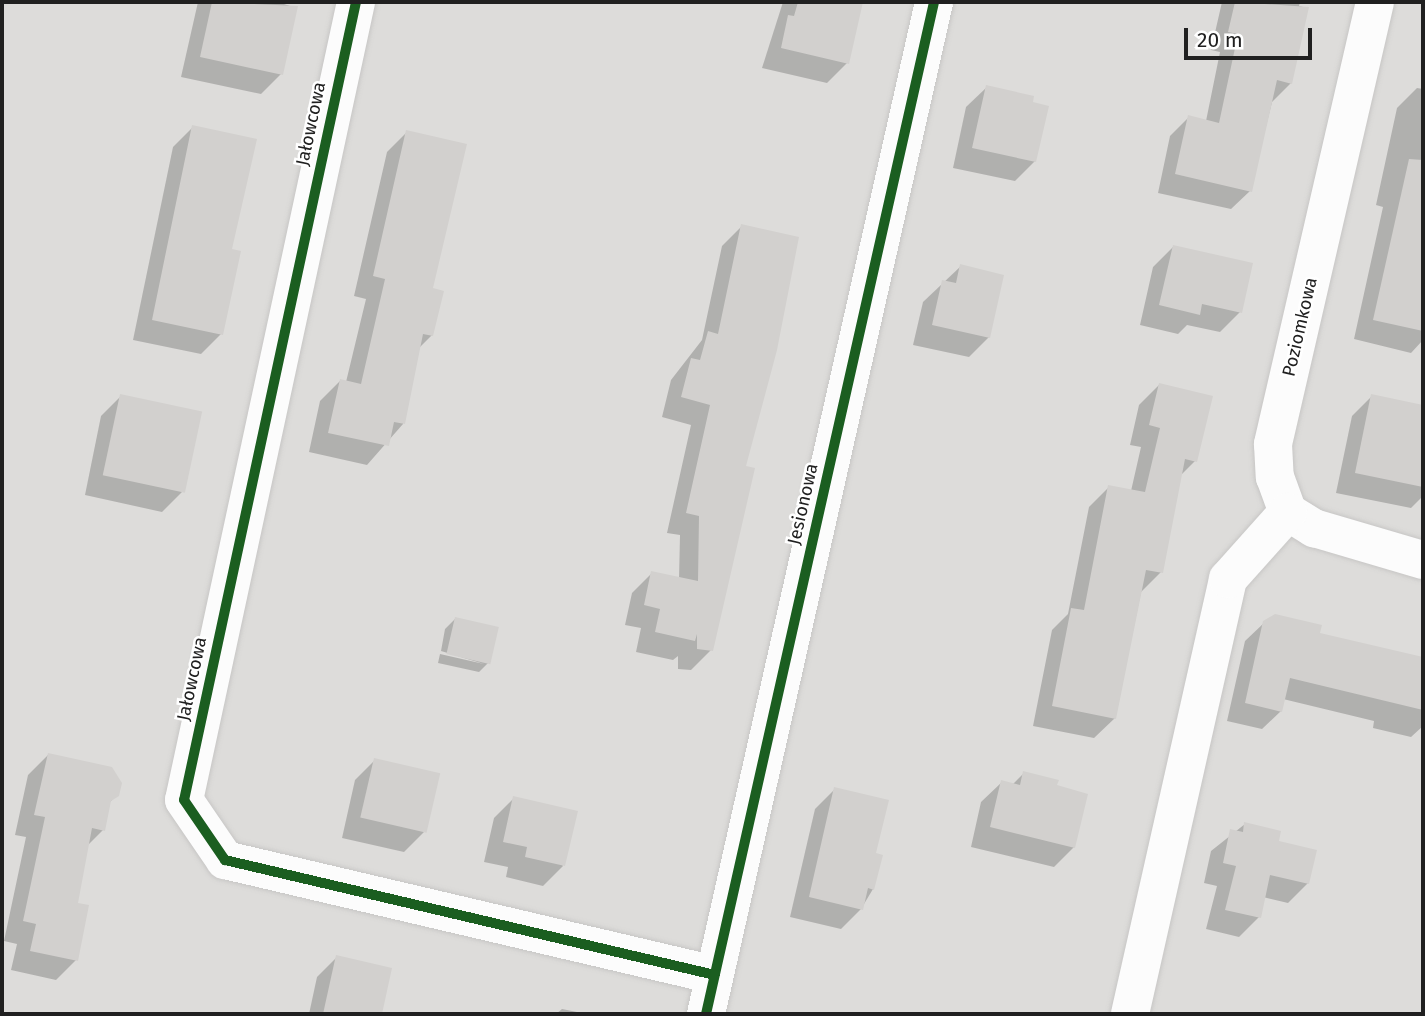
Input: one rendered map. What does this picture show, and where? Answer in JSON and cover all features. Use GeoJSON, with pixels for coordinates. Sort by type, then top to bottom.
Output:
{"type":"FeatureCollection","features":[{"type":"Feature","properties":{"kind":"street","name":"Jałowcowa"},"geometry":{"type":"LineString","coordinates":[[356,2],[184,800],[225,860],[715,975]]}},
{"type":"Feature","properties":{"kind":"street","name":"Jesionowa"},"geometry":{"type":"LineString","coordinates":[[706,1014],[934,2]]}},
{"type":"Feature","properties":{"kind":"street","name":"Poziomkowa"},"geometry":{"type":"LineString","coordinates":[[1288,512],[1275,477],[1273,443],[1375,2]]}},
{"type":"Feature","properties":{"kind":"street"},"geometry":{"type":"LineString","coordinates":[[1130,1014],[1228,579],[1288,512],[1335,536],[1423,560]]}},
{"type":"Feature","properties":{"kind":"shaded area"},"geometry":{"type":"Polygon","coordinates":[[[2,2],[1423,2],[1423,1014],[2,1014],[2,2]]]}},
{"type":"Feature","properties":{"kind":"building"},"geometry":{"type":"Polygon","coordinates":[[[212,2],[298,6],[283,75],[200,57],[212,2]]]}},
{"type":"Feature","properties":{"kind":"building"},"geometry":{"type":"Polygon","coordinates":[[[798,2],[863,2],[849,64],[781,48],[788,15],[794,16],[798,2]]]}},
{"type":"Feature","properties":{"kind":"building"},"geometry":{"type":"Polygon","coordinates":[[[1235,2],[1309,7],[1292,84],[1277,80],[1252,192],[1175,174],[1188,115],[1219,123],[1238,34],[1228,32],[1235,2]]]}},
{"type":"Feature","properties":{"kind":"building"},"geometry":{"type":"Polygon","coordinates":[[[986,85],[1034,96],[1033,102],[1049,106],[1036,162],[972,148],[986,85]]]}},
{"type":"Feature","properties":{"kind":"building"},"geometry":{"type":"Polygon","coordinates":[[[192,125],[257,139],[232,249],[241,251],[223,335],[152,320],[192,125]]]}},
{"type":"Feature","properties":{"kind":"building"},"geometry":{"type":"Polygon","coordinates":[[[406,130],[467,144],[433,288],[444,291],[433,336],[423,334],[405,424],[394,422],[389,446],[328,433],[340,379],[361,384],[385,279],[373,276],[406,130]]]}},
{"type":"Feature","properties":{"kind":"building"},"geometry":{"type":"Polygon","coordinates":[[[1409,159],[1423,160],[1423,331],[1373,320],[1409,159]]]}},
{"type":"Feature","properties":{"kind":"building"},"geometry":{"type":"Polygon","coordinates":[[[741,224],[799,237],[777,350],[746,466],[755,468],[713,651],[697,649],[697,634],[695,641],[655,632],[660,609],[644,605],[651,571],[698,581],[699,516],[686,513],[710,405],[681,397],[691,358],[700,360],[708,331],[718,334],[741,224]]]}},
{"type":"Feature","properties":{"kind":"building"},"geometry":{"type":"Polygon","coordinates":[[[1173,245],[1253,263],[1242,313],[1202,304],[1200,315],[1159,305],[1173,245]]]}},
{"type":"Feature","properties":{"kind":"building"},"geometry":{"type":"Polygon","coordinates":[[[960,264],[1004,275],[990,338],[932,325],[942,280],[956,283],[960,264]]]}},
{"type":"Feature","properties":{"kind":"building"},"geometry":{"type":"Polygon","coordinates":[[[1159,383],[1213,396],[1197,462],[1185,459],[1163,573],[1146,570],[1116,719],[1052,706],[1071,608],[1084,610],[1108,485],[1145,492],[1160,428],[1149,425],[1159,383]]]}},
{"type":"Feature","properties":{"kind":"building"},"geometry":{"type":"Polygon","coordinates":[[[120,394],[202,411],[185,493],[103,475],[120,394]]]}},
{"type":"Feature","properties":{"kind":"building"},"geometry":{"type":"Polygon","coordinates":[[[1371,394],[1423,405],[1423,487],[1355,473],[1371,394]]]}},
{"type":"Feature","properties":{"kind":"building"},"geometry":{"type":"Polygon","coordinates":[[[1275,614],[1322,625],[1320,633],[1423,657],[1423,710],[1290,678],[1282,712],[1245,703],[1263,621],[1275,614]]]}},
{"type":"Feature","properties":{"kind":"building"},"geometry":{"type":"Polygon","coordinates":[[[455,617],[499,627],[490,664],[446,654],[455,617]]]}},
{"type":"Feature","properties":{"kind":"building"},"geometry":{"type":"Polygon","coordinates":[[[48,753],[112,767],[122,783],[119,796],[111,801],[105,831],[92,828],[78,903],[89,905],[78,961],[30,951],[36,924],[23,921],[45,817],[34,815],[48,753]]]}},
{"type":"Feature","properties":{"kind":"building"},"geometry":{"type":"Polygon","coordinates":[[[374,758],[440,773],[427,833],[360,817],[374,758]]]}},
{"type":"Feature","properties":{"kind":"building"},"geometry":{"type":"Polygon","coordinates":[[[1023,771],[1059,780],[1057,785],[1088,794],[1075,848],[990,827],[1001,780],[1020,785],[1023,771]]]}},
{"type":"Feature","properties":{"kind":"building"},"geometry":{"type":"Polygon","coordinates":[[[834,787],[889,800],[876,853],[883,855],[874,890],[868,888],[863,910],[809,897],[834,787]]]}},
{"type":"Feature","properties":{"kind":"building"},"geometry":{"type":"Polygon","coordinates":[[[513,796],[578,811],[565,866],[525,857],[527,847],[503,842],[513,796]]]}},
{"type":"Feature","properties":{"kind":"building"},"geometry":{"type":"Polygon","coordinates":[[[1244,822],[1281,831],[1279,841],[1317,850],[1309,884],[1270,875],[1261,918],[1225,910],[1236,866],[1223,863],[1230,829],[1243,832],[1244,822]]]}},
{"type":"Feature","properties":{"kind":"building"},"geometry":{"type":"Polygon","coordinates":[[[336,955],[392,968],[382,1014],[323,1014],[336,955]]]}},
{"type":"Feature","properties":{"kind":"cycle path"},"geometry":{"type":"LineString","coordinates":[[356,2],[184,800],[225,860],[715,975]]}},
{"type":"Feature","properties":{"kind":"cycle path"},"geometry":{"type":"LineString","coordinates":[[706,1014],[934,2]]}}]}
